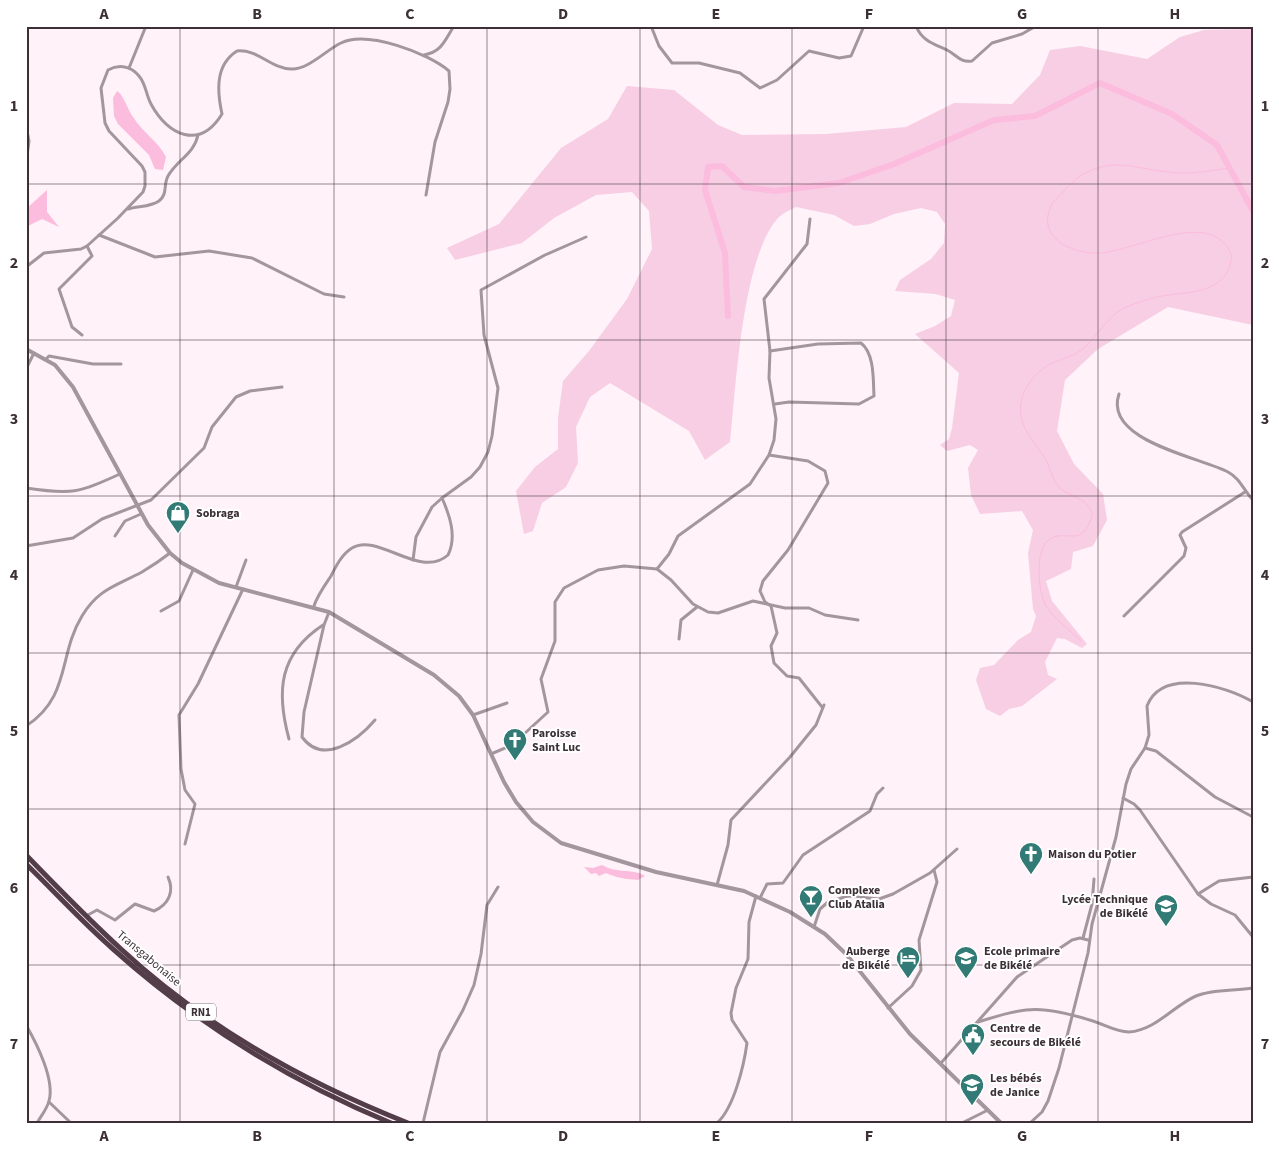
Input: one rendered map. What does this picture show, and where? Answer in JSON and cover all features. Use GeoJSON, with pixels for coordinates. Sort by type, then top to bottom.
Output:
{"type":"FeatureCollection","features":[{"type":"Feature","properties":{"kind":"highway","name":"Transgabonaise"},"geometry":{"type":"LineString","coordinates":[[26,855],[86,916],[126,953],[172,991],[244,1042],[357,1103],[408,1123]]}},
{"type":"Feature","properties":{"kind":"highway","name":"Transgabonaise"},"geometry":{"type":"LineString","coordinates":[[26,864],[112,948],[192,1013],[247,1051],[302,1083],[391,1123]]}},
{"type":"Feature","properties":{"kind":"street"},"geometry":{"type":"LineString","coordinates":[[129,68],[146,26]]}},
{"type":"Feature","properties":{"kind":"street"},"geometry":{"type":"LineString","coordinates":[[422,55],[435,52],[443,46],[454,26]]}},
{"type":"Feature","properties":{"kind":"street"},"geometry":{"type":"LineString","coordinates":[[524,26],[550,26]]}},
{"type":"Feature","properties":{"kind":"street"},"geometry":{"type":"LineString","coordinates":[[651,26],[660,46],[672,63],[699,63],[740,73],[760,88],[777,80],[809,51],[839,58],[851,56],[864,26]]}},
{"type":"Feature","properties":{"kind":"street"},"geometry":{"type":"LineString","coordinates":[[916,26],[928,42],[948,51],[959,60],[968,62],[972,61],[997,41],[1022,34],[1036,26]]}},
{"type":"Feature","properties":{"kind":"street"},"geometry":{"type":"LineString","coordinates":[[26,267],[44,252],[81,250],[126,210],[142,192],[146,182],[145,172],[109,131],[104,116],[101,88],[108,70],[119,66],[129,68],[143,82],[150,103],[159,117],[185,136],[198,135],[216,123],[222,114],[217,87],[227,59],[237,51],[253,52],[270,64],[290,69],[304,66],[331,48],[352,39],[372,40],[422,55],[449,71],[450,89],[435,142],[426,195]]}},
{"type":"Feature","properties":{"kind":"street"},"geometry":{"type":"LineString","coordinates":[[26,126],[29,142],[26,163]]}},
{"type":"Feature","properties":{"kind":"street"},"geometry":{"type":"LineString","coordinates":[[126,210],[156,203],[161,200],[168,177],[192,150],[198,135]]}},
{"type":"Feature","properties":{"kind":"street"},"geometry":{"type":"LineString","coordinates":[[657,569],[669,554],[678,536],[750,484],[769,455],[776,427],[775,404],[769,378],[770,351],[764,299],[807,244],[810,219]]}},
{"type":"Feature","properties":{"kind":"street"},"geometry":{"type":"LineString","coordinates":[[98,235],[155,257],[209,251],[252,258],[324,294],[344,297]]}},
{"type":"Feature","properties":{"kind":"street"},"geometry":{"type":"LineString","coordinates":[[413,560],[416,538],[432,508],[442,498],[471,477],[480,467],[488,452],[498,388],[484,335],[481,290],[545,255],[586,237]]}},
{"type":"Feature","properties":{"kind":"street"},"geometry":{"type":"LineString","coordinates":[[82,334],[72,327],[59,289],[92,256],[87,246]]}},
{"type":"Feature","properties":{"kind":"street"},"geometry":{"type":"LineString","coordinates":[[770,351],[818,344],[861,343],[870,357],[874,384],[874,396],[859,404],[789,402],[775,404]]}},
{"type":"Feature","properties":{"kind":"street"},"geometry":{"type":"LineString","coordinates":[[26,349],[46,359],[59,369],[73,386],[141,514],[170,553],[193,570],[208,578],[243,589],[314,606],[329,612],[434,675],[459,696],[473,715],[516,802],[533,822],[561,843],[656,872],[717,885],[758,897],[814,927],[839,946],[910,1034],[1001,1123]]}},
{"type":"Feature","properties":{"kind":"street"},"geometry":{"type":"LineString","coordinates":[[26,369],[34,352]]}},
{"type":"Feature","properties":{"kind":"street"},"geometry":{"type":"LineString","coordinates":[[46,359],[49,356],[93,364],[121,364]]}},
{"type":"Feature","properties":{"kind":"street"},"geometry":{"type":"LineString","coordinates":[[26,546],[73,538],[102,519],[151,500],[204,448],[212,427],[236,397],[250,391],[282,387]]}},
{"type":"Feature","properties":{"kind":"street"},"geometry":{"type":"LineString","coordinates":[[1119,394],[1117,399],[1121,418],[1132,432],[1174,452],[1227,472],[1241,482],[1245,492],[1253,500]]}},
{"type":"Feature","properties":{"kind":"street"},"geometry":{"type":"LineString","coordinates":[[717,885],[728,845],[731,820],[790,757],[818,723],[823,706],[799,678],[787,676],[774,663],[771,646],[777,633],[771,606],[761,595],[760,588],[788,550],[816,505],[828,483],[828,478],[825,471],[808,461],[769,455]]}},
{"type":"Feature","properties":{"kind":"street"},"geometry":{"type":"LineString","coordinates":[[26,488],[68,493],[83,491],[120,474]]}},
{"type":"Feature","properties":{"kind":"street"},"geometry":{"type":"LineString","coordinates":[[1124,616],[1184,556],[1186,548],[1180,535],[1182,532],[1245,492]]}},
{"type":"Feature","properties":{"kind":"street"},"geometry":{"type":"LineString","coordinates":[[314,606],[342,556],[352,548],[372,546],[413,560],[436,561],[444,559],[452,548],[453,540],[449,513],[442,498]]}},
{"type":"Feature","properties":{"kind":"street"},"geometry":{"type":"LineString","coordinates":[[115,536],[125,521],[141,514]]}},
{"type":"Feature","properties":{"kind":"street"},"geometry":{"type":"LineString","coordinates":[[26,726],[50,703],[63,675],[74,633],[91,603],[111,585],[141,572],[170,553]]}},
{"type":"Feature","properties":{"kind":"street"},"geometry":{"type":"LineString","coordinates":[[236,587],[246,560]]}},
{"type":"Feature","properties":{"kind":"street"},"geometry":{"type":"LineString","coordinates":[[491,754],[512,745],[548,712],[541,679],[555,641],[555,602],[564,588],[598,570],[624,566],[657,569],[671,580],[697,607],[708,612],[718,613],[753,601],[771,606],[809,608],[825,615],[858,620]]}},
{"type":"Feature","properties":{"kind":"street"},"geometry":{"type":"LineString","coordinates":[[161,611],[178,601],[193,570]]}},
{"type":"Feature","properties":{"kind":"street"},"geometry":{"type":"LineString","coordinates":[[185,844],[195,804],[185,790],[181,769],[179,715],[198,684],[243,589]]}},
{"type":"Feature","properties":{"kind":"street"},"geometry":{"type":"LineString","coordinates":[[679,639],[681,620],[697,607]]}},
{"type":"Feature","properties":{"kind":"street"},"geometry":{"type":"LineString","coordinates":[[329,612],[324,625],[303,718],[302,736],[315,749],[326,751],[356,740],[375,720]]}},
{"type":"Feature","properties":{"kind":"street"},"geometry":{"type":"LineString","coordinates":[[289,739],[281,692],[287,663],[307,635],[324,625]]}},
{"type":"Feature","properties":{"kind":"street"},"geometry":{"type":"LineString","coordinates":[[1030,1123],[1042,1112],[1048,1101],[1088,952],[1088,940],[1116,837],[1123,798],[1131,769],[1145,748],[1149,735],[1147,706],[1156,691],[1161,687],[1176,683],[1193,684],[1240,694],[1253,702]]}},
{"type":"Feature","properties":{"kind":"street"},"geometry":{"type":"LineString","coordinates":[[473,715],[508,703]]}},
{"type":"Feature","properties":{"kind":"street"},"geometry":{"type":"LineString","coordinates":[[1145,748],[1156,751],[1222,802],[1253,817]]}},
{"type":"Feature","properties":{"kind":"street"},"geometry":{"type":"LineString","coordinates":[[717,1123],[722,1118],[730,1102],[745,1056],[747,1043],[732,1020],[731,1013],[736,988],[748,959],[749,922],[758,897],[767,884],[783,883],[803,855],[870,811],[877,794],[883,788]]}},
{"type":"Feature","properties":{"kind":"street"},"geometry":{"type":"LineString","coordinates":[[1123,798],[1140,810],[1198,894],[1211,904],[1235,915],[1253,936]]}},
{"type":"Feature","properties":{"kind":"street"},"geometry":{"type":"LineString","coordinates":[[814,927],[820,909],[828,902],[848,896],[878,899],[885,897],[934,870],[957,849]]}},
{"type":"Feature","properties":{"kind":"street"},"geometry":{"type":"LineString","coordinates":[[888,1008],[912,986],[921,970],[919,940],[937,882],[934,870]]}},
{"type":"Feature","properties":{"kind":"street"},"geometry":{"type":"LineString","coordinates":[[86,916],[97,910],[115,920],[135,904],[154,912],[170,898],[172,885],[168,877]]}},
{"type":"Feature","properties":{"kind":"street"},"geometry":{"type":"LineString","coordinates":[[1198,894],[1219,881],[1253,877]]}},
{"type":"Feature","properties":{"kind":"street"},"geometry":{"type":"LineString","coordinates":[[1083,938],[1092,904],[1094,879]]}},
{"type":"Feature","properties":{"kind":"street"},"geometry":{"type":"LineString","coordinates":[[423,1123],[440,1052],[463,1010],[474,985],[481,954],[487,905],[498,886]]}},
{"type":"Feature","properties":{"kind":"street"},"geometry":{"type":"LineString","coordinates":[[941,1063],[1022,973],[1072,940],[1083,938],[1088,940]]}},
{"type":"Feature","properties":{"kind":"street"},"geometry":{"type":"LineString","coordinates":[[978,1022],[1029,1008],[1041,1008],[1072,1015],[1120,1031],[1130,1032],[1164,1018],[1197,996],[1253,988]]}},
{"type":"Feature","properties":{"kind":"street"},"geometry":{"type":"LineString","coordinates":[[26,1025],[35,1040],[50,1086],[49,1102],[37,1123]]}},
{"type":"Feature","properties":{"kind":"street"},"geometry":{"type":"LineString","coordinates":[[49,1102],[71,1123]]}},
{"type":"Feature","properties":{"kind":"street"},"geometry":{"type":"LineString","coordinates":[[962,1123],[988,1110]]}},
{"type":"Feature","properties":{"kind":"shaded area"},"geometry":{"type":"Polygon","coordinates":[[[1253,29],[1253,325],[1168,307],[1098,349],[1065,380],[1057,431],[1074,464],[1103,494],[1107,520],[1093,546],[1073,552],[1071,569],[1046,581],[1052,601],[1087,644],[1082,648],[1065,639],[1057,638],[1045,662],[1048,675],[1057,679],[1022,706],[1009,709],[1000,716],[986,709],[976,680],[980,668],[994,665],[1018,640],[1031,632],[1036,616],[1033,609],[1028,553],[1033,530],[1022,511],[980,514],[971,495],[968,468],[978,450],[970,445],[947,451],[940,445],[949,439],[952,428],[959,373],[915,334],[935,326],[951,316],[955,300],[936,294],[895,291],[900,280],[931,259],[944,243],[945,224],[937,212],[921,208],[894,214],[870,224],[854,226],[834,215],[796,207],[781,215],[765,238],[748,293],[738,358],[730,442],[705,460],[689,431],[610,383],[590,397],[576,427],[578,463],[566,487],[542,503],[533,531],[524,534],[516,491],[535,467],[558,449],[558,418],[563,381],[589,351],[627,299],[652,249],[649,211],[632,192],[596,195],[554,218],[522,243],[455,260],[447,248],[499,224],[561,148],[608,119],[627,86],[674,90],[718,125],[742,135],[826,134],[906,127],[954,103],[1012,104],[1040,75],[1050,50],[1080,46],[1147,59],[1180,37],[1204,30],[1253,29]]]}},
{"type":"Feature","properties":{"kind":"shaded area"},"geometry":{"type":"Polygon","coordinates":[[[117,91],[137,122],[163,151],[166,157],[163,170],[155,169],[149,155],[118,124],[114,116],[113,98],[117,91]]]}},
{"type":"Feature","properties":{"kind":"shaded area"},"geometry":{"type":"Polygon","coordinates":[[[47,190],[47,212],[59,227],[42,219],[26,227],[26,209],[47,190]]]}},
{"type":"Feature","properties":{"kind":"shaded area"},"geometry":{"type":"Polygon","coordinates":[[[602,865],[645,876],[638,880],[606,873],[599,876],[596,873],[591,874],[584,867],[593,868],[602,865]]]}},
{"type":"Feature","properties":{"kind":"waterway"},"geometry":{"type":"LineString","coordinates":[[728,316],[725,253],[705,190],[708,167],[722,166],[744,187],[775,191],[839,183],[894,164],[994,120],[1035,116],[1100,83],[1172,114],[1217,145],[1253,211]]}},
{"type":"Feature","properties":{"kind":"waterway"},"geometry":{"type":"LineString","coordinates":[[1081,641],[1049,611],[1043,599],[1039,571],[1045,544],[1056,536],[1072,536],[1082,533],[1091,520],[1092,513],[1089,506],[1066,492],[1054,480],[1044,457],[1024,426],[1021,413],[1022,398],[1028,384],[1038,373],[1053,363],[1084,348],[1118,312],[1153,298],[1194,292],[1214,285],[1228,271],[1232,256],[1224,243],[1211,235],[1196,232],[1178,234],[1106,252],[1083,252],[1065,245],[1051,234],[1048,226],[1051,206],[1080,176],[1098,168],[1118,165],[1176,173],[1229,168]]}},
{"type":"Feature","properties":{"kind":"place","name":"Sobraga"},"geometry":{"type":"Point","coordinates":[178,534]}},
{"type":"Feature","properties":{"kind":"place","name":"Paroisse Saint Luc"},"geometry":{"type":"Point","coordinates":[515,761]}},
{"type":"Feature","properties":{"kind":"place","name":"Maison du Potier"},"geometry":{"type":"Point","coordinates":[1031,875]}},
{"type":"Feature","properties":{"kind":"place","name":"Complexe Club Atalia"},"geometry":{"type":"Point","coordinates":[811,918]}},
{"type":"Feature","properties":{"kind":"place","name":"Lycée Technique de Bikélé"},"geometry":{"type":"Point","coordinates":[1166,927]}},
{"type":"Feature","properties":{"kind":"place","name":"Auberge de Bikélé"},"geometry":{"type":"Point","coordinates":[908,979]}},
{"type":"Feature","properties":{"kind":"place","name":"Ecole primaire de Bikélé"},"geometry":{"type":"Point","coordinates":[966,979]}},
{"type":"Feature","properties":{"kind":"place","name":"Centre de secours de Bikélé"},"geometry":{"type":"Point","coordinates":[973,1056]}},
{"type":"Feature","properties":{"kind":"place","name":"Les bébés de Janice"},"geometry":{"type":"Point","coordinates":[972,1106]}}]}
